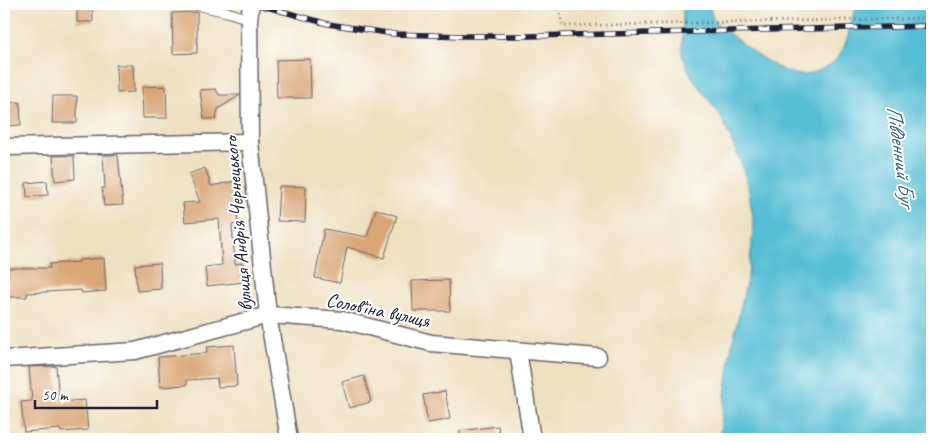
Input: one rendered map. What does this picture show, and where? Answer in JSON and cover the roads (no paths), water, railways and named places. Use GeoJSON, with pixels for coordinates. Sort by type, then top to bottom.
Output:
{"type":"FeatureCollection","features":[{"type":"Feature","properties":{"kind":"street","name":"вулиця Андрія Чернецького"},"geometry":{"type":"LineString","coordinates":[[250,11],[250,142],[268,315],[289,439]]}},
{"type":"Feature","properties":{"kind":"street"},"geometry":{"type":"LineString","coordinates":[[4,147],[250,142]]}},
{"type":"Feature","properties":{"kind":"street","name":"Солов'їна вулиця"},"geometry":{"type":"LineString","coordinates":[[4,359],[135,351],[268,315],[342,320],[431,343],[598,357]]}},
{"type":"Feature","properties":{"kind":"street"},"geometry":{"type":"LineString","coordinates":[[518,350],[532,439]]}},
{"type":"Feature","properties":{"kind":"lane"},"geometry":{"type":"LineString","coordinates":[[192,4],[228,12],[250,11]]}},
{"type":"Feature","properties":{"kind":"water","name":"Південний Буг"},"geometry":{"type":"Polygon","coordinates":[[[683,4],[710,4],[711,13],[715,21],[737,40],[770,63],[781,69],[801,75],[811,74],[823,68],[839,56],[847,40],[856,4],[932,4],[932,439],[719,439],[732,345],[748,275],[753,218],[749,191],[742,165],[720,115],[692,77],[682,55],[683,4]]]}},
{"type":"Feature","properties":{"kind":"railway"},"geometry":{"type":"LineString","coordinates":[[256,4],[328,24],[394,34],[529,36],[932,26]]}}]}
